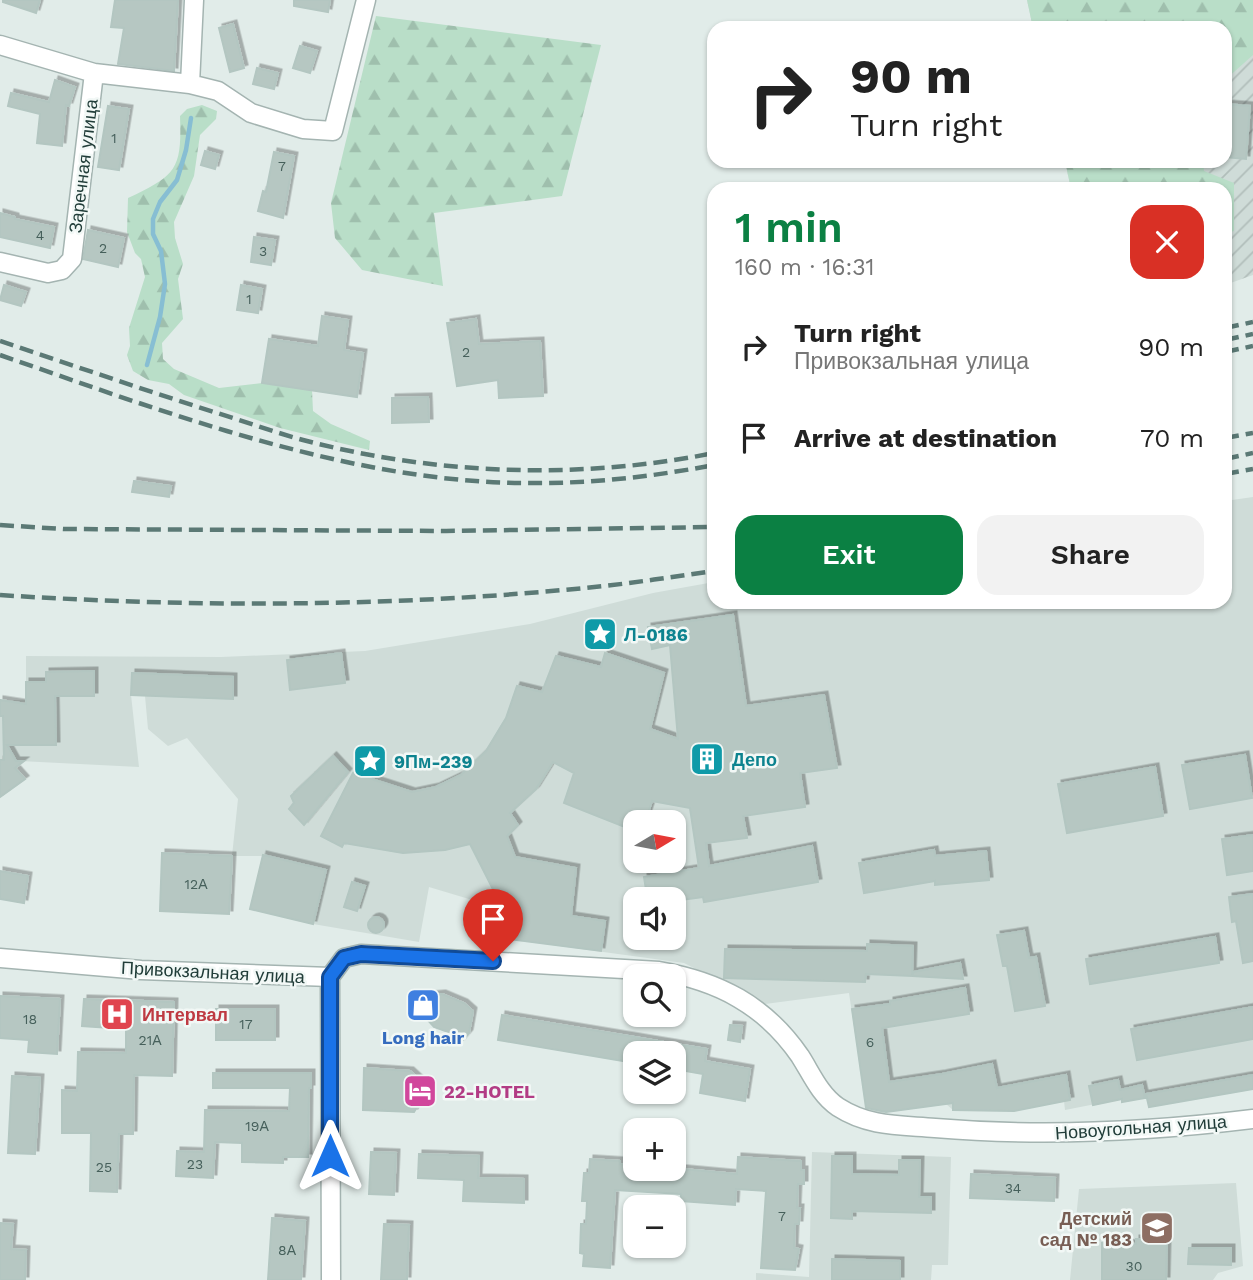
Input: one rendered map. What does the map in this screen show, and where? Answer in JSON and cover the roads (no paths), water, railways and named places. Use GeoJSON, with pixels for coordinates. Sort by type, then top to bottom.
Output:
{"type":"FeatureCollection","features":[{"type":"Feature","properties":{"kind":"street"},"geometry":{"type":"LineString","coordinates":[[190,85],[194,0]]}},
{"type":"Feature","properties":{"kind":"street"},"geometry":{"type":"LineString","coordinates":[[0,45],[94,73],[218,91],[251,113],[303,129],[333,131],[366,0]]}},
{"type":"Feature","properties":{"kind":"street","name":"Заречная улица"},"geometry":{"type":"LineString","coordinates":[[0,262],[48,273],[62,270],[72,259],[94,73]]}},
{"type":"Feature","properties":{"kind":"street","name":"Привокзальная улица"},"geometry":{"type":"LineString","coordinates":[[0,958],[141,970],[330,977],[344,958],[361,954],[659,971],[688,976],[717,986],[738,998],[778,1028],[818,1086],[834,1104],[851,1114],[872,1123],[1030,1134]]}},
{"type":"Feature","properties":{"kind":"street"},"geometry":{"type":"LineString","coordinates":[[330,977],[331,1280]]}},
{"type":"Feature","properties":{"kind":"street","name":"Новоугольная улица"},"geometry":{"type":"LineString","coordinates":[[1030,1134],[1163,1129],[1253,1119]]}},
{"type":"Feature","properties":{"kind":"waterway"},"geometry":{"type":"LineString","coordinates":[[147,365],[160,317],[165,284],[161,251],[153,234],[153,219],[160,202],[177,180],[186,150],[191,118]]}},
{"type":"Feature","properties":{"kind":"railway"},"geometry":{"type":"LineString","coordinates":[[1232,326],[1253,322]]}},
{"type":"Feature","properties":{"kind":"railway"},"geometry":{"type":"LineString","coordinates":[[1232,338],[1253,334]]}},
{"type":"Feature","properties":{"kind":"railway"},"geometry":{"type":"LineString","coordinates":[[0,341],[292,437],[404,461],[456,467],[560,470],[663,462],[707,454]]}},
{"type":"Feature","properties":{"kind":"railway"},"geometry":{"type":"LineString","coordinates":[[1232,350],[1253,346]]}},
{"type":"Feature","properties":{"kind":"railway"},"geometry":{"type":"LineString","coordinates":[[0,355],[258,440],[391,471],[458,480],[548,483],[619,479],[707,466]]}},
{"type":"Feature","properties":{"kind":"railway"},"geometry":{"type":"LineString","coordinates":[[1232,437],[1253,433]]}},
{"type":"Feature","properties":{"kind":"railway"},"geometry":{"type":"LineString","coordinates":[[1232,458],[1253,453]]}},
{"type":"Feature","properties":{"kind":"railway"},"geometry":{"type":"LineString","coordinates":[[1232,473],[1253,469]]}},
{"type":"Feature","properties":{"kind":"railway"},"geometry":{"type":"LineString","coordinates":[[0,525],[63,529],[446,531],[707,527]]}},
{"type":"Feature","properties":{"kind":"railway"},"geometry":{"type":"LineString","coordinates":[[0,595],[150,602],[378,602],[529,593],[707,572]]}},
{"type":"Feature","properties":{"kind":"place","name":"Л-0186"},"geometry":{"type":"Point","coordinates":[600,634]}},
{"type":"Feature","properties":{"kind":"place","name":"Депо"},"geometry":{"type":"Point","coordinates":[707,759]}},
{"type":"Feature","properties":{"kind":"place","name":"9Пм-239"},"geometry":{"type":"Point","coordinates":[370,761]}},
{"type":"Feature","properties":{"kind":"place","name":"Long hair"},"geometry":{"type":"Point","coordinates":[423,1005]}},
{"type":"Feature","properties":{"kind":"place","name":"Интервал"},"geometry":{"type":"Point","coordinates":[117,1014]}},
{"type":"Feature","properties":{"kind":"place","name":"22-HOTEL"},"geometry":{"type":"Point","coordinates":[420,1091]}},
{"type":"Feature","properties":{"kind":"place","name":"Детский сад № 183"},"geometry":{"type":"Point","coordinates":[1157,1228]}}]}
